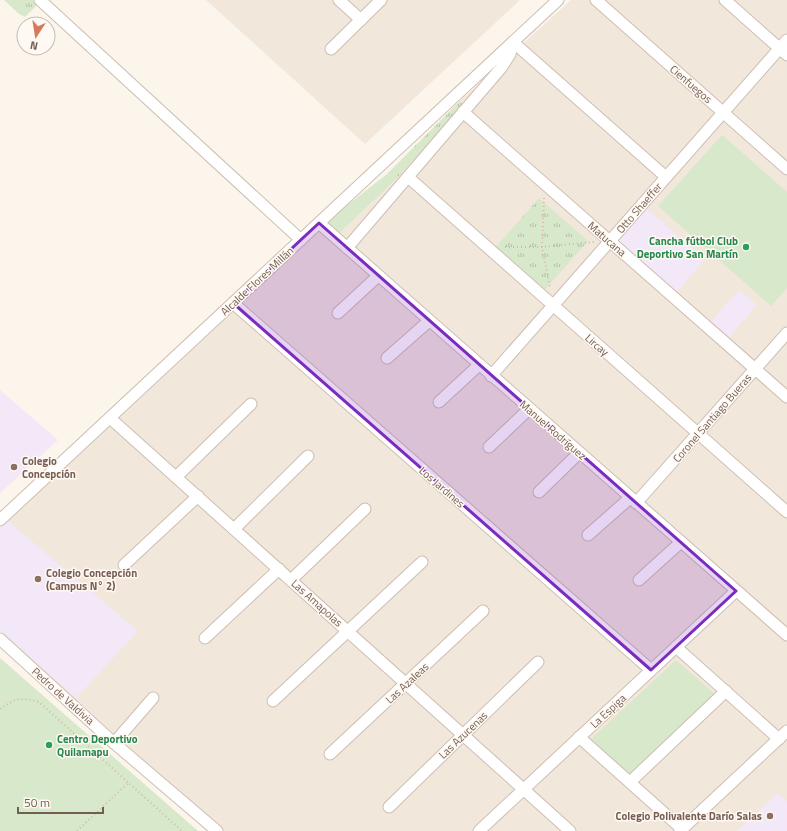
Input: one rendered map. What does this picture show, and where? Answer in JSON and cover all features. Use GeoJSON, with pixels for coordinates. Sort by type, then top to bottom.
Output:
{"type":"FeatureCollection","features":[{"type":"Feature","properties":{"kind":"street"},"geometry":{"type":"LineString","coordinates":[[40,0],[300,240]]}},
{"type":"Feature","properties":{"kind":"street"},"geometry":{"type":"LineString","coordinates":[[339,0],[361,20]]}},
{"type":"Feature","properties":{"kind":"street"},"geometry":{"type":"LineString","coordinates":[[331,48],[381,0]]}},
{"type":"Feature","properties":{"kind":"street","name":"Alcalde Flores Millán"},"geometry":{"type":"LineString","coordinates":[[0,520],[558,0]]}},
{"type":"Feature","properties":{"kind":"street","name":"Cienfuegos"},"geometry":{"type":"LineString","coordinates":[[596,0],[787,169]]}},
{"type":"Feature","properties":{"kind":"street"},"geometry":{"type":"LineString","coordinates":[[725,0],[783,52]]}},
{"type":"Feature","properties":{"kind":"street","name":"Otto Shaeffer"},"geometry":{"type":"LineString","coordinates":[[491,376],[723,112],[783,52],[787,40]]}},
{"type":"Feature","properties":{"kind":"street"},"geometry":{"type":"LineString","coordinates":[[513,42],[666,177]]}},
{"type":"Feature","properties":{"kind":"street","name":"Alcalde Flores Millán"},"geometry":{"type":"LineString","coordinates":[[347,248],[506,62],[513,42]]}},
{"type":"Feature","properties":{"kind":"street","name":"Matucana"},"geometry":{"type":"LineString","coordinates":[[463,112],[787,397]]}},
{"type":"Feature","properties":{"kind":"street","name":"Lircay"},"geometry":{"type":"LineString","coordinates":[[408,177],[787,512]]}},
{"type":"Feature","properties":{"kind":"street","name":"Manuel Rodríguez"},"geometry":{"type":"LineString","coordinates":[[319,223],[736,591],[786,631]]}},
{"type":"Feature","properties":{"kind":"street"},"geometry":{"type":"LineString","coordinates":[[338,313],[378,276]]}},
{"type":"Feature","properties":{"kind":"street","name":"Los Jardines"},"geometry":{"type":"LineString","coordinates":[[233,303],[651,670]]}},
{"type":"Feature","properties":{"kind":"street"},"geometry":{"type":"LineString","coordinates":[[387,358],[429,321]]}},
{"type":"Feature","properties":{"kind":"street","name":"Coronel Santiago Bueras"},"geometry":{"type":"LineString","coordinates":[[588,535],[633,501],[698,433],[787,333]]}},
{"type":"Feature","properties":{"kind":"street"},"geometry":{"type":"LineString","coordinates":[[439,402],[479,365]]}},
{"type":"Feature","properties":{"kind":"street"},"geometry":{"type":"LineString","coordinates":[[176,477],[252,404]]}},
{"type":"Feature","properties":{"kind":"street"},"geometry":{"type":"LineString","coordinates":[[489,447],[529,409]]}},
{"type":"Feature","properties":{"kind":"street","name":"Las Amapolas"},"geometry":{"type":"LineString","coordinates":[[110,418],[570,831]]}},
{"type":"Feature","properties":{"kind":"street"},"geometry":{"type":"LineString","coordinates":[[539,492],[579,453]]}},
{"type":"Feature","properties":{"kind":"street"},"geometry":{"type":"LineString","coordinates":[[234,529],[308,456]]}},
{"type":"Feature","properties":{"kind":"street"},"geometry":{"type":"LineString","coordinates":[[124,565],[198,496]]}},
{"type":"Feature","properties":{"kind":"street"},"geometry":{"type":"LineString","coordinates":[[291,580],[365,509]]}},
{"type":"Feature","properties":{"kind":"street"},"geometry":{"type":"LineString","coordinates":[[639,580],[681,542]]}},
{"type":"Feature","properties":{"kind":"street"},"geometry":{"type":"LineString","coordinates":[[273,701],[422,562]]}},
{"type":"Feature","properties":{"kind":"street"},"geometry":{"type":"LineString","coordinates":[[205,638],[279,569]]}},
{"type":"Feature","properties":{"kind":"street","name":"La Espiga"},"geometry":{"type":"LineString","coordinates":[[479,831],[736,591]]}},
{"type":"Feature","properties":{"kind":"street","name":"Las Azaleas"},"geometry":{"type":"LineString","coordinates":[[330,754],[483,611]]}},
{"type":"Feature","properties":{"kind":"street","name":"Pedro de Valdivia"},"geometry":{"type":"LineString","coordinates":[[0,639],[114,743],[217,831]]}},
{"type":"Feature","properties":{"kind":"street"},"geometry":{"type":"LineString","coordinates":[[579,738],[682,830],[783,735],[726,691],[676,646]]}},
{"type":"Feature","properties":{"kind":"street","name":"Las Azucenas"},"geometry":{"type":"LineString","coordinates":[[388,807],[538,662]]}},
{"type":"Feature","properties":{"kind":"street"},"geometry":{"type":"LineString","coordinates":[[630,782],[726,691]]}},
{"type":"Feature","properties":{"kind":"street"},"geometry":{"type":"LineString","coordinates":[[114,743],[153,698]]}},
{"type":"Feature","properties":{"kind":"path"},"geometry":{"type":"LineString","coordinates":[[544,184],[542,247],[553,305]]}},
{"type":"Feature","properties":{"kind":"path"},"geometry":{"type":"LineString","coordinates":[[487,248],[542,247],[610,241]]}},
{"type":"Feature","properties":{"kind":"path"},"geometry":{"type":"LineString","coordinates":[[0,709],[13,701],[24,698],[39,702],[182,831]]}},
{"type":"Feature","properties":{"kind":"path"},"geometry":{"type":"LineString","coordinates":[[77,831],[128,783]]}},
{"type":"Feature","properties":{"kind":"highlighted area"},"geometry":{"type":"Polygon","coordinates":[[[319,223],[736,591],[651,670],[233,303],[319,223]]]}},
{"type":"Feature","properties":{"kind":"shaded area"},"geometry":{"type":"Polygon","coordinates":[[[206,0],[520,0],[365,144],[206,0]]]}},
{"type":"Feature","properties":{"kind":"shaded area"},"geometry":{"type":"Polygon","coordinates":[[[571,0],[787,0],[787,831],[222,831],[0,631],[0,528],[326,222],[388,174],[460,101],[571,0]]]}},
{"type":"Feature","properties":{"kind":"shaded area"},"geometry":{"type":"Polygon","coordinates":[[[646,208],[705,259],[677,292],[617,241],[646,208]]]}},
{"type":"Feature","properties":{"kind":"shaded area"},"geometry":{"type":"Polygon","coordinates":[[[739,290],[757,305],[729,337],[711,321],[739,290]]]}},
{"type":"Feature","properties":{"kind":"shaded area","name":"Colegio Concepción"},"geometry":{"type":"Polygon","coordinates":[[[0,390],[58,440],[0,493],[0,390]]]}},
{"type":"Feature","properties":{"kind":"shaded area","name":"Colegio Concepción (Campus N° 2)"},"geometry":{"type":"Polygon","coordinates":[[[8,521],[138,631],[76,698],[0,630],[0,528],[8,521]]]}},
{"type":"Feature","properties":{"kind":"shaded area","name":"Colegio Polivalente Darío Salas"},"geometry":{"type":"Polygon","coordinates":[[[778,793],[787,801],[787,831],[737,831],[778,793]]]}},
{"type":"Feature","properties":{"kind":"green space"},"geometry":{"type":"Polygon","coordinates":[[[4,0],[33,0],[37,5],[26,16],[18,13],[4,0]]]}},
{"type":"Feature","properties":{"kind":"green space"},"geometry":{"type":"Polygon","coordinates":[[[460,101],[464,105],[395,180],[387,174],[460,101]]]}},
{"type":"Feature","properties":{"kind":"green space","name":"Cancha fútbol Club Deportivo San Martín"},"geometry":{"type":"Polygon","coordinates":[[[722,135],[787,192],[787,288],[771,306],[658,206],[722,135]]]}},
{"type":"Feature","properties":{"kind":"green space"},"geometry":{"type":"Polygon","coordinates":[[[387,174],[395,180],[339,233],[326,222],[387,174]]]}},
{"type":"Feature","properties":{"kind":"green space"},"geometry":{"type":"Polygon","coordinates":[[[539,198],[588,241],[543,292],[494,249],[539,198]]]}},
{"type":"Feature","properties":{"kind":"green space","name":"Centro Deportivo Quilamapu"},"geometry":{"type":"Polygon","coordinates":[[[0,658],[198,831],[0,831],[0,658]]]}},
{"type":"Feature","properties":{"kind":"green space"},"geometry":{"type":"Polygon","coordinates":[[[676,660],[716,695],[630,775],[590,740],[676,660]]]}},
{"type":"Feature","properties":{"kind":"place","name":"Cancha fútbol Club Deportivo San Martín"},"geometry":{"type":"Point","coordinates":[746,247]}},
{"type":"Feature","properties":{"kind":"place","name":"Colegio Concepción"},"geometry":{"type":"Point","coordinates":[14,467]}},
{"type":"Feature","properties":{"kind":"place","name":"Colegio Concepción (Campus N° 2)"},"geometry":{"type":"Point","coordinates":[38,579]}},
{"type":"Feature","properties":{"kind":"place","name":"Centro Deportivo Quilamapu"},"geometry":{"type":"Point","coordinates":[49,745]}},
{"type":"Feature","properties":{"kind":"place","name":"Colegio Polivalente Darío Salas"},"geometry":{"type":"Point","coordinates":[770,816]}}]}
